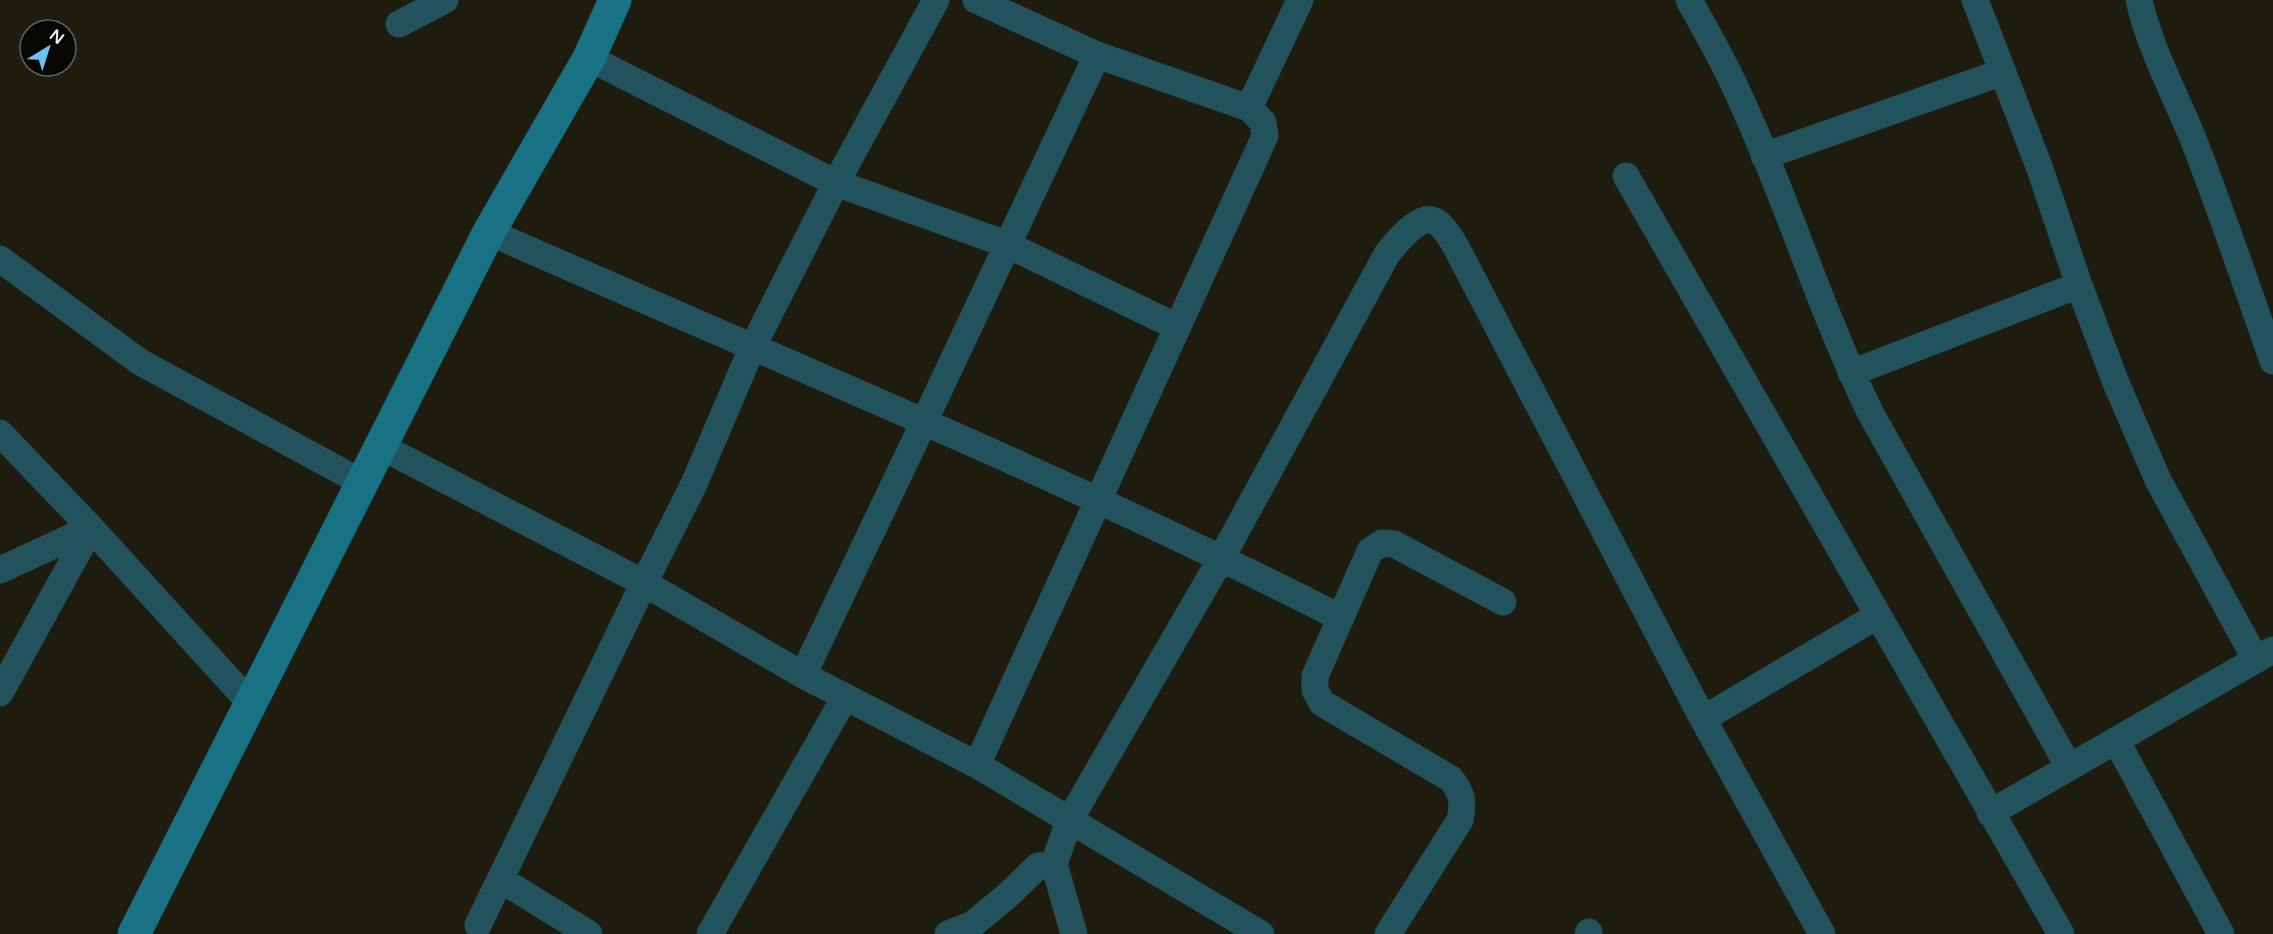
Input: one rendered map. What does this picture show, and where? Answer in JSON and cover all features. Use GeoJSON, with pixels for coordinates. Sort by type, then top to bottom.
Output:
{"type":"FeatureCollection","features":[{"type":"Feature","properties":{"kind":"main road"},"geometry":{"type":"LineString","coordinates":[[134,934],[252,705],[361,482],[489,232],[589,58],[615,0]]}},
{"type":"Feature","properties":{"kind":"street"},"geometry":{"type":"LineString","coordinates":[[399,24],[445,0]]}},
{"type":"Feature","properties":{"kind":"street"},"geometry":{"type":"LineString","coordinates":[[478,924],[694,484],[752,348],[836,183],[936,0]]}},
{"type":"Feature","properties":{"kind":"street"},"geometry":{"type":"LineString","coordinates":[[976,0],[1096,55],[1249,108],[1263,122],[1265,136],[977,765]]}},
{"type":"Feature","properties":{"kind":"street"},"geometry":{"type":"LineString","coordinates":[[1249,108],[1299,0]]}},
{"type":"Feature","properties":{"kind":"street"},"geometry":{"type":"LineString","coordinates":[[1689,0],[1736,88],[1851,373],[1871,414],[2069,767]]}},
{"type":"Feature","properties":{"kind":"street"},"geometry":{"type":"LineString","coordinates":[[1976,0],[2040,169],[2079,285],[2116,382],[2158,480],[2265,655],[1990,813]]}},
{"type":"Feature","properties":{"kind":"street"},"geometry":{"type":"LineString","coordinates":[[2139,0],[2144,23],[2209,181],[2273,361]]}},
{"type":"Feature","properties":{"kind":"street"},"geometry":{"type":"LineString","coordinates":[[803,675],[1096,55]]}},
{"type":"Feature","properties":{"kind":"street"},"geometry":{"type":"LineString","coordinates":[[589,58],[836,183],[1006,244],[1177,327]]}},
{"type":"Feature","properties":{"kind":"street"},"geometry":{"type":"LineString","coordinates":[[1764,156],[2003,72]]}},
{"type":"Feature","properties":{"kind":"street"},"geometry":{"type":"LineString","coordinates":[[1626,176],[2061,934]]}},
{"type":"Feature","properties":{"kind":"street"},"geometry":{"type":"LineString","coordinates":[[1074,934],[1054,864],[1069,821],[1221,557],[1387,254],[1408,230],[1425,220],[1434,220],[1443,228],[1456,247],[1703,719],[1822,934]]}},
{"type":"Feature","properties":{"kind":"street"},"geometry":{"type":"LineString","coordinates":[[489,232],[924,422],[1221,557],[1341,618]]}},
{"type":"Feature","properties":{"kind":"street"},"geometry":{"type":"LineString","coordinates":[[0,259],[140,362],[361,482]]}},
{"type":"Feature","properties":{"kind":"street"},"geometry":{"type":"LineString","coordinates":[[1851,373],[2079,285]]}},
{"type":"Feature","properties":{"kind":"street"},"geometry":{"type":"LineString","coordinates":[[0,433],[91,528],[252,705]]}},
{"type":"Feature","properties":{"kind":"street"},"geometry":{"type":"LineString","coordinates":[[380,446],[644,583],[803,675],[977,765],[1261,934]]}},
{"type":"Feature","properties":{"kind":"street"},"geometry":{"type":"LineString","coordinates":[[0,570],[91,528]]}},
{"type":"Feature","properties":{"kind":"street"},"geometry":{"type":"LineString","coordinates":[[0,693],[91,528]]}},
{"type":"Feature","properties":{"kind":"street"},"geometry":{"type":"LineString","coordinates":[[1388,934],[1461,820],[1464,805],[1461,791],[1451,779],[1322,703],[1315,690],[1315,676],[1370,550],[1382,543],[1394,544],[1503,602]]}},
{"type":"Feature","properties":{"kind":"street"},"geometry":{"type":"LineString","coordinates":[[1703,719],[1877,616]]}},
{"type":"Feature","properties":{"kind":"street"},"geometry":{"type":"LineString","coordinates":[[710,934],[845,697]]}},
{"type":"Feature","properties":{"kind":"street"},"geometry":{"type":"LineString","coordinates":[[2116,741],[2221,934]]}},
{"type":"Feature","properties":{"kind":"street"},"geometry":{"type":"LineString","coordinates":[[948,934],[973,924],[1038,867],[1054,864]]}},
{"type":"Feature","properties":{"kind":"street"},"geometry":{"type":"LineString","coordinates":[[500,879],[589,934]]}}]}
